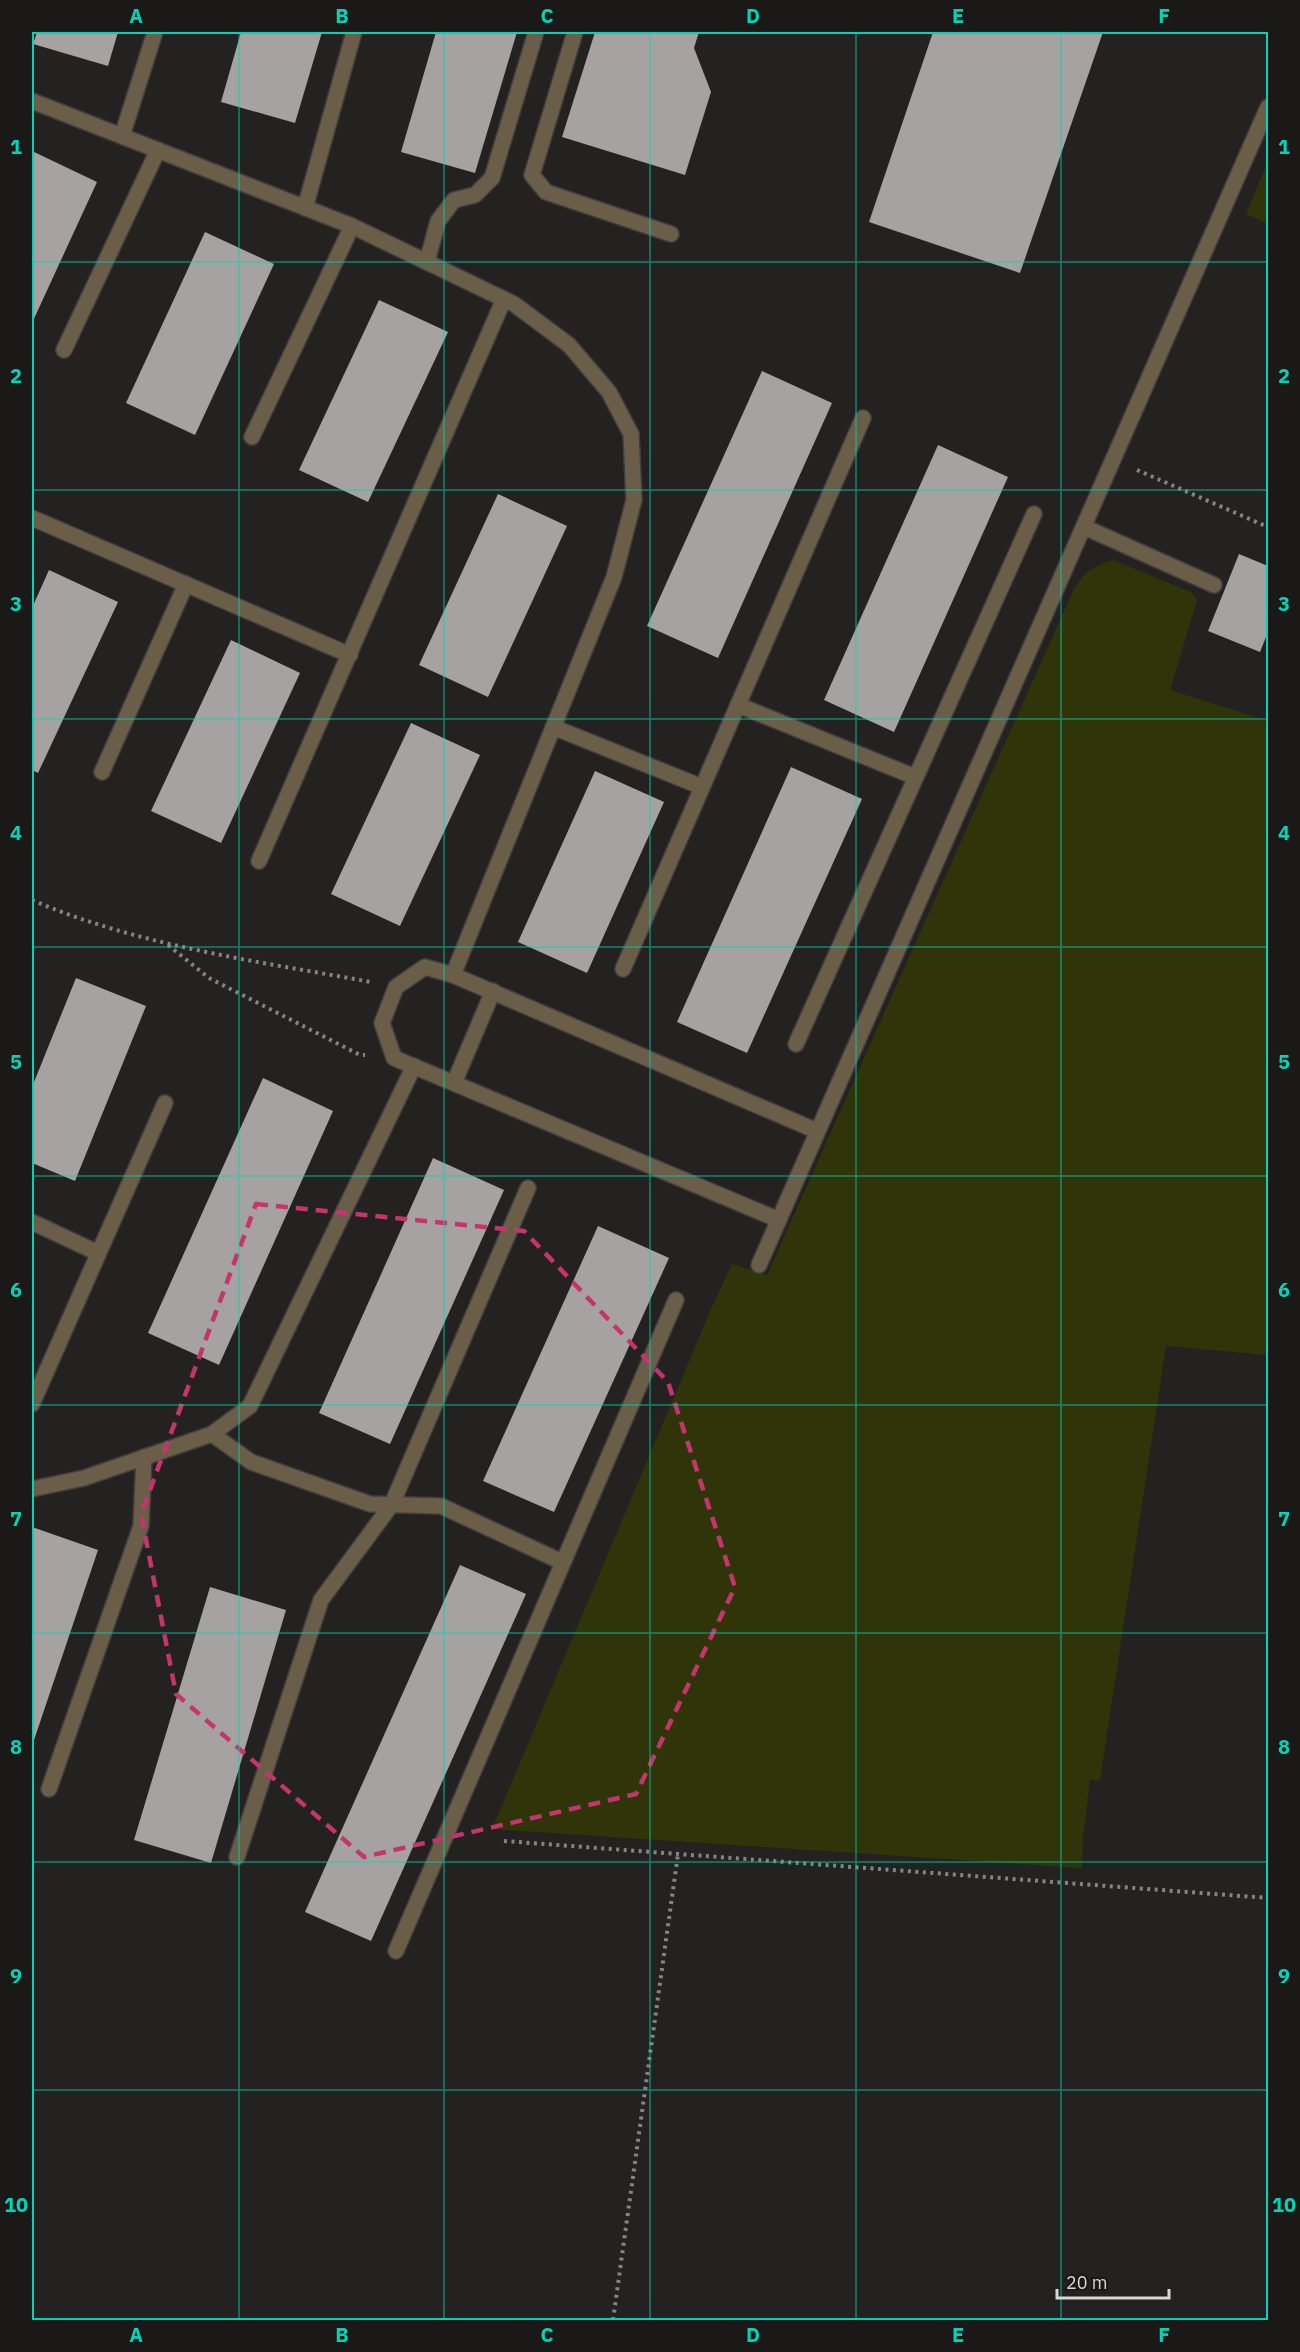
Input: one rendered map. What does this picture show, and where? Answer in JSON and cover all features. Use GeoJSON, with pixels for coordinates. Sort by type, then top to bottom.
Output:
{"type":"FeatureCollection","features":[{"type":"Feature","properties":{"kind":"street"},"geometry":{"type":"LineString","coordinates":[[122,136],[155,32]]}},
{"type":"Feature","properties":{"kind":"street"},"geometry":{"type":"LineString","coordinates":[[305,208],[354,32]]}},
{"type":"Feature","properties":{"kind":"street"},"geometry":{"type":"LineString","coordinates":[[427,262],[438,221],[454,200],[475,195],[492,178],[536,32]]}},
{"type":"Feature","properties":{"kind":"street"},"geometry":{"type":"LineString","coordinates":[[576,32],[532,175],[546,192],[671,234]]}},
{"type":"Feature","properties":{"kind":"street"},"geometry":{"type":"LineString","coordinates":[[32,101],[352,226],[514,304],[569,345],[609,392],[631,434],[634,501],[614,577],[453,975]]}},
{"type":"Feature","properties":{"kind":"street"},"geometry":{"type":"LineString","coordinates":[[759,1265],[1269,107]]}},
{"type":"Feature","properties":{"kind":"street"},"geometry":{"type":"LineString","coordinates":[[64,350],[158,150]]}},
{"type":"Feature","properties":{"kind":"street"},"geometry":{"type":"LineString","coordinates":[[252,437],[352,226]]}},
{"type":"Feature","properties":{"kind":"street"},"geometry":{"type":"LineString","coordinates":[[259,861],[504,299]]}},
{"type":"Feature","properties":{"kind":"street"},"geometry":{"type":"LineString","coordinates":[[623,969],[862,418]]}},
{"type":"Feature","properties":{"kind":"street"},"geometry":{"type":"LineString","coordinates":[[796,1044],[1034,514]]}},
{"type":"Feature","properties":{"kind":"street"},"geometry":{"type":"LineString","coordinates":[[32,518],[350,655]]}},
{"type":"Feature","properties":{"kind":"street"},"geometry":{"type":"LineString","coordinates":[[1084,527],[1214,585]]}},
{"type":"Feature","properties":{"kind":"street"},"geometry":{"type":"LineString","coordinates":[[102,772],[186,584]]}},
{"type":"Feature","properties":{"kind":"street"},"geometry":{"type":"LineString","coordinates":[[738,705],[915,777]]}},
{"type":"Feature","properties":{"kind":"street"},"geometry":{"type":"LineString","coordinates":[[553,726],[702,787]]}},
{"type":"Feature","properties":{"kind":"street"},"geometry":{"type":"LineString","coordinates":[[778,1220],[394,1058],[382,1023],[396,987],[425,967],[453,975],[817,1131]]}},
{"type":"Feature","properties":{"kind":"street"},"geometry":{"type":"LineString","coordinates":[[454,1083],[492,991]]}},
{"type":"Feature","properties":{"kind":"street"},"geometry":{"type":"LineString","coordinates":[[32,1489],[84,1478],[212,1434],[250,1406],[414,1066]]}},
{"type":"Feature","properties":{"kind":"street"},"geometry":{"type":"LineString","coordinates":[[32,1404],[165,1103]]}},
{"type":"Feature","properties":{"kind":"street"},"geometry":{"type":"LineString","coordinates":[[237,1857],[321,1600],[392,1504],[528,1188]]}},
{"type":"Feature","properties":{"kind":"street"},"geometry":{"type":"LineString","coordinates":[[32,1222],[98,1253]]}},
{"type":"Feature","properties":{"kind":"street"},"geometry":{"type":"LineString","coordinates":[[396,1951],[676,1300]]}},
{"type":"Feature","properties":{"kind":"street"},"geometry":{"type":"LineString","coordinates":[[212,1434],[251,1462],[370,1504],[441,1506],[562,1562]]}},
{"type":"Feature","properties":{"kind":"street"},"geometry":{"type":"LineString","coordinates":[[49,1789],[141,1526],[144,1457]]}},
{"type":"Feature","properties":{"kind":"path"},"geometry":{"type":"LineString","coordinates":[[1113,460],[1269,527]]}},
{"type":"Feature","properties":{"kind":"path"},"geometry":{"type":"LineString","coordinates":[[32,900],[74,918],[167,945],[396,987]]}},
{"type":"Feature","properties":{"kind":"path"},"geometry":{"type":"LineString","coordinates":[[167,945],[209,978],[360,1054],[394,1058]]}},
{"type":"Feature","properties":{"kind":"path"},"geometry":{"type":"LineString","coordinates":[[504,1841],[1269,1898]]}},
{"type":"Feature","properties":{"kind":"path"},"geometry":{"type":"LineString","coordinates":[[613,2320],[678,1854]]}},
{"type":"Feature","properties":{"kind":"highlighted area"},"geometry":{"type":"Polygon","coordinates":[[[256,1204],[524,1231],[668,1382],[735,1587],[636,1794],[364,1857],[176,1694],[141,1514],[256,1204]]]}},
{"type":"Feature","properties":{"kind":"green space"},"geometry":{"type":"Polygon","coordinates":[[[1268,162],[1268,224],[1246,214],[1268,162]]]}},
{"type":"Feature","properties":{"kind":"green space"},"geometry":{"type":"Polygon","coordinates":[[[1113,560],[1191,592],[1197,600],[1170,690],[1268,721],[1268,1355],[1166,1346],[1100,1780],[1090,1780],[1082,1868],[492,1829],[732,1264],[767,1275],[1073,591],[1089,571],[1113,560]]]}},
{"type":"Feature","properties":{"kind":"building"},"geometry":{"type":"Polygon","coordinates":[[[37,32],[118,32],[108,66],[33,44],[37,32]]]}},
{"type":"Feature","properties":{"kind":"building"},"geometry":{"type":"Polygon","coordinates":[[[241,32],[322,32],[295,123],[221,102],[241,32]]]}},
{"type":"Feature","properties":{"kind":"building"},"geometry":{"type":"Polygon","coordinates":[[[436,32],[517,32],[475,173],[401,152],[436,32]]]}},
{"type":"Feature","properties":{"kind":"building"},"geometry":{"type":"Polygon","coordinates":[[[595,32],[699,32],[694,48],[711,92],[685,175],[562,137],[595,32]]]}},
{"type":"Feature","properties":{"kind":"building"},"geometry":{"type":"Polygon","coordinates":[[[933,32],[1103,32],[1020,273],[869,222],[933,32]]]}},
{"type":"Feature","properties":{"kind":"building"},"geometry":{"type":"Polygon","coordinates":[[[32,151],[97,182],[32,323],[32,151]]]}},
{"type":"Feature","properties":{"kind":"building"},"geometry":{"type":"Polygon","coordinates":[[[205,232],[274,264],[195,435],[126,403],[205,232]]]}},
{"type":"Feature","properties":{"kind":"building"},"geometry":{"type":"Polygon","coordinates":[[[379,300],[448,332],[368,502],[299,470],[379,300]]]}},
{"type":"Feature","properties":{"kind":"building"},"geometry":{"type":"Polygon","coordinates":[[[762,371],[832,403],[718,658],[647,626],[762,371]]]}},
{"type":"Feature","properties":{"kind":"building"},"geometry":{"type":"Polygon","coordinates":[[[938,445],[1008,477],[894,732],[824,700],[938,445]]]}},
{"type":"Feature","properties":{"kind":"building"},"geometry":{"type":"Polygon","coordinates":[[[498,494],[567,526],[488,697],[419,665],[498,494]]]}},
{"type":"Feature","properties":{"kind":"building"},"geometry":{"type":"Polygon","coordinates":[[[1239,554],[1268,566],[1268,632],[1260,652],[1208,631],[1239,554]]]}},
{"type":"Feature","properties":{"kind":"building"},"geometry":{"type":"Polygon","coordinates":[[[49,570],[118,602],[38,773],[32,770],[32,608],[49,570]]]}},
{"type":"Feature","properties":{"kind":"building"},"geometry":{"type":"Polygon","coordinates":[[[231,640],[300,673],[221,843],[151,811],[231,640]]]}},
{"type":"Feature","properties":{"kind":"building"},"geometry":{"type":"Polygon","coordinates":[[[411,723],[480,755],[400,926],[331,894],[411,723]]]}},
{"type":"Feature","properties":{"kind":"building"},"geometry":{"type":"Polygon","coordinates":[[[791,767],[862,799],[747,1053],[677,1022],[791,767]]]}},
{"type":"Feature","properties":{"kind":"building"},"geometry":{"type":"Polygon","coordinates":[[[595,771],[664,802],[587,973],[518,942],[595,771]]]}},
{"type":"Feature","properties":{"kind":"building"},"geometry":{"type":"Polygon","coordinates":[[[76,978],[146,1006],[75,1181],[32,1163],[32,1087],[76,978]]]}},
{"type":"Feature","properties":{"kind":"building"},"geometry":{"type":"Polygon","coordinates":[[[263,1078],[333,1111],[219,1365],[148,1333],[263,1078]]]}},
{"type":"Feature","properties":{"kind":"building"},"geometry":{"type":"Polygon","coordinates":[[[433,1158],[504,1190],[390,1444],[319,1413],[433,1158]]]}},
{"type":"Feature","properties":{"kind":"building"},"geometry":{"type":"Polygon","coordinates":[[[598,1226],[669,1258],[554,1512],[483,1481],[598,1226]]]}},
{"type":"Feature","properties":{"kind":"building"},"geometry":{"type":"Polygon","coordinates":[[[32,1527],[98,1550],[32,1746],[32,1527]]]}},
{"type":"Feature","properties":{"kind":"building"},"geometry":{"type":"Polygon","coordinates":[[[460,1565],[526,1594],[371,1941],[305,1912],[460,1565]]]}},
{"type":"Feature","properties":{"kind":"building"},"geometry":{"type":"Polygon","coordinates":[[[210,1587],[286,1610],[211,1863],[134,1840],[210,1587]]]}}]}
